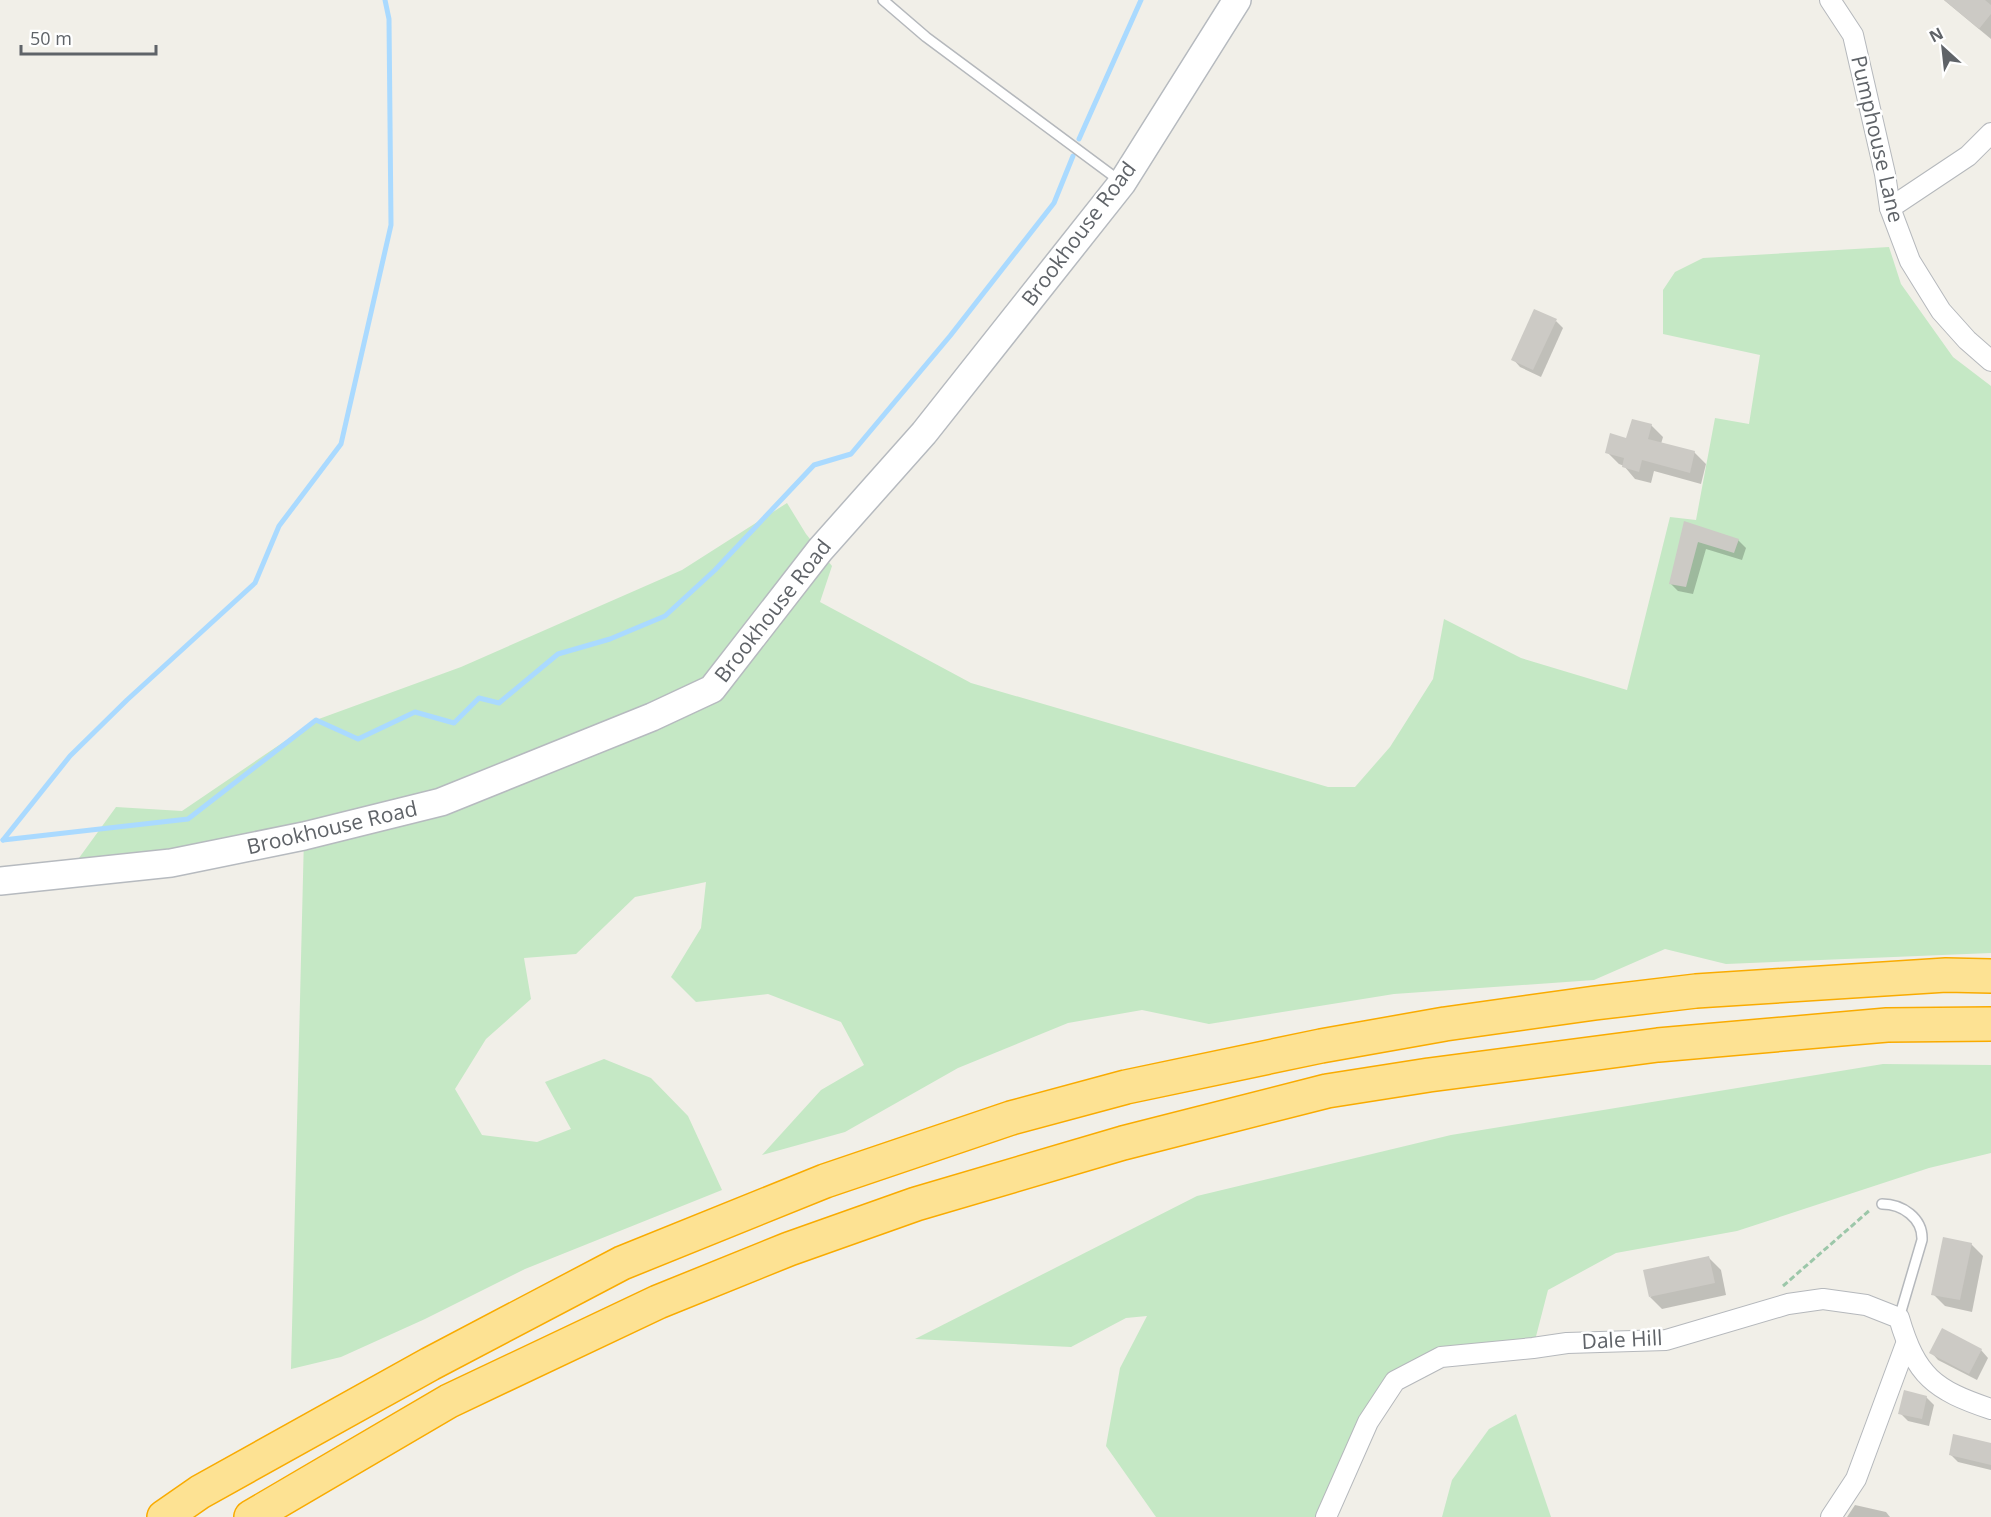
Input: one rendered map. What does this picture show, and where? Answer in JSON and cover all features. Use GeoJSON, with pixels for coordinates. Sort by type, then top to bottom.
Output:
{"type":"FeatureCollection","features":[{"type":"Feature","properties":{"kind":"highway"},"geometry":{"type":"LineString","coordinates":[[164,1517],[200,1492],[398,1381],[622,1263],[825,1182],[1011,1118],[1126,1087],[1322,1046],[1456,1022],[1696,991],[1946,975],[1991,976]]}},
{"type":"Feature","properties":{"kind":"highway"},"geometry":{"type":"LineString","coordinates":[[251,1517],[449,1401],[658,1302],[789,1249],[916,1204],[1123,1143],[1327,1091],[1429,1075],[1658,1045],[1887,1025],[1991,1024]]}},
{"type":"Feature","properties":{"kind":"street","name":"Brookhouse Road"},"geometry":{"type":"LineString","coordinates":[[0,881],[171,863],[304,836],[431,805],[652,717],[712,689],[820,550],[924,432],[1122,183],[1237,0]]}},
{"type":"Feature","properties":{"kind":"street","name":"Pumphouse Lane"},"geometry":{"type":"LineString","coordinates":[[1830,0],[1853,35],[1885,174],[1890,208],[1910,261],[1941,311],[1967,340],[1991,361]]}},
{"type":"Feature","properties":{"kind":"street"},"geometry":{"type":"LineString","coordinates":[[1890,208],[1968,156],[1991,133]]}},
{"type":"Feature","properties":{"kind":"street","name":"Dale Hill"},"geometry":{"type":"LineString","coordinates":[[1326,1517],[1368,1422],[1395,1381],[1441,1357],[1567,1343],[1666,1340],[1781,1306],[1823,1299],[1866,1305],[1899,1318]]}},
{"type":"Feature","properties":{"kind":"street"},"geometry":{"type":"LineString","coordinates":[[1899,1318],[1906,1344],[1918,1366],[1933,1383],[1968,1401],[1991,1409]]}},
{"type":"Feature","properties":{"kind":"street"},"geometry":{"type":"LineString","coordinates":[[1831,1517],[1856,1479],[1906,1344]]}},
{"type":"Feature","properties":{"kind":"lane"},"geometry":{"type":"LineString","coordinates":[[883,0],[926,37],[1122,183]]}},
{"type":"Feature","properties":{"kind":"lane"},"geometry":{"type":"LineString","coordinates":[[1882,1204],[1900,1206],[1918,1222],[1923,1230],[1899,1318]]}},
{"type":"Feature","properties":{"kind":"path"},"geometry":{"type":"LineString","coordinates":[[1781,1306],[1777,1290],[1816,1259],[1869,1211],[1882,1204]]}},
{"type":"Feature","properties":{"kind":"green space"},"geometry":{"type":"Polygon","coordinates":[[[1889,247],[1901,284],[1953,357],[1991,386],[1991,953],[1726,964],[1665,949],[1594,980],[1394,994],[1209,1024],[1142,1010],[1068,1023],[958,1068],[845,1132],[762,1155],[821,1090],[864,1065],[841,1022],[768,994],[696,1002],[671,977],[701,928],[706,882],[635,897],[576,954],[524,958],[531,999],[486,1039],[455,1089],[482,1135],[537,1142],[571,1129],[545,1082],[604,1059],[651,1078],[688,1116],[722,1190],[525,1269],[425,1319],[341,1357],[291,1369],[304,836],[171,863],[79,858],[116,807],[182,811],[316,720],[461,667],[682,570],[787,503],[806,534],[832,566],[820,602],[971,683],[1328,787],[1355,787],[1390,747],[1433,679],[1444,619],[1521,658],[1627,690],[1670,517],[1696,520],[1715,418],[1749,424],[1760,355],[1663,334],[1663,290],[1675,272],[1703,258],[1889,247]]]}},
{"type":"Feature","properties":{"kind":"green space"},"geometry":{"type":"Polygon","coordinates":[[[1883,1064],[1991,1065],[1991,1153],[1929,1168],[1737,1231],[1616,1253],[1548,1290],[1533,1348],[1441,1357],[1395,1381],[1326,1517],[1156,1517],[1106,1446],[1120,1368],[1147,1316],[1126,1318],[1071,1347],[915,1339],[1197,1196],[1451,1135],[1883,1064]]]}},
{"type":"Feature","properties":{"kind":"green space"},"geometry":{"type":"Polygon","coordinates":[[[1516,1414],[1551,1517],[1442,1517],[1452,1480],[1489,1429],[1516,1414]]]}},
{"type":"Feature","properties":{"kind":"building"},"geometry":{"type":"Polygon","coordinates":[[[1944,0],[1985,0],[1991,5],[1991,14],[1979,29],[1944,0]]]}},
{"type":"Feature","properties":{"kind":"building"},"geometry":{"type":"Polygon","coordinates":[[[1534,309],[1557,319],[1533,370],[1511,360],[1534,309]]]}},
{"type":"Feature","properties":{"kind":"building"},"geometry":{"type":"Polygon","coordinates":[[[1632,419],[1652,424],[1648,439],[1695,451],[1690,473],[1642,460],[1639,472],[1622,467],[1624,458],[1605,453],[1610,433],[1626,438],[1632,419]]]}},
{"type":"Feature","properties":{"kind":"building"},"geometry":{"type":"Polygon","coordinates":[[[1684,521],[1739,539],[1734,553],[1698,542],[1686,587],[1669,584],[1684,521]]]}},
{"type":"Feature","properties":{"kind":"building"},"geometry":{"type":"Polygon","coordinates":[[[1943,1237],[1972,1243],[1960,1300],[1931,1295],[1943,1237]]]}},
{"type":"Feature","properties":{"kind":"building"},"geometry":{"type":"Polygon","coordinates":[[[1709,1256],[1715,1283],[1649,1297],[1643,1270],[1709,1256]]]}},
{"type":"Feature","properties":{"kind":"building"},"geometry":{"type":"Polygon","coordinates":[[[1942,1328],[1982,1349],[1969,1374],[1929,1353],[1942,1328]]]}},
{"type":"Feature","properties":{"kind":"building"},"geometry":{"type":"Polygon","coordinates":[[[1904,1390],[1927,1396],[1922,1419],[1898,1414],[1904,1390]]]}},
{"type":"Feature","properties":{"kind":"building"},"geometry":{"type":"Polygon","coordinates":[[[1953,1434],[1991,1443],[1991,1465],[1949,1455],[1953,1434]]]}},
{"type":"Feature","properties":{"kind":"waterway"},"geometry":{"type":"LineString","coordinates":[[3,840],[70,756],[127,700],[255,583],[279,526],[341,444],[391,225],[389,19],[385,0]]}},
{"type":"Feature","properties":{"kind":"waterway"},"geometry":{"type":"LineString","coordinates":[[1079,139],[1141,0]]}},
{"type":"Feature","properties":{"kind":"waterway"},"geometry":{"type":"LineString","coordinates":[[3,840],[188,819],[316,720],[358,739],[415,712],[454,723],[479,698],[499,703],[558,654],[610,639],[665,616],[715,570],[814,465],[851,454],[950,336],[1054,203],[1073,156]]}}]}
